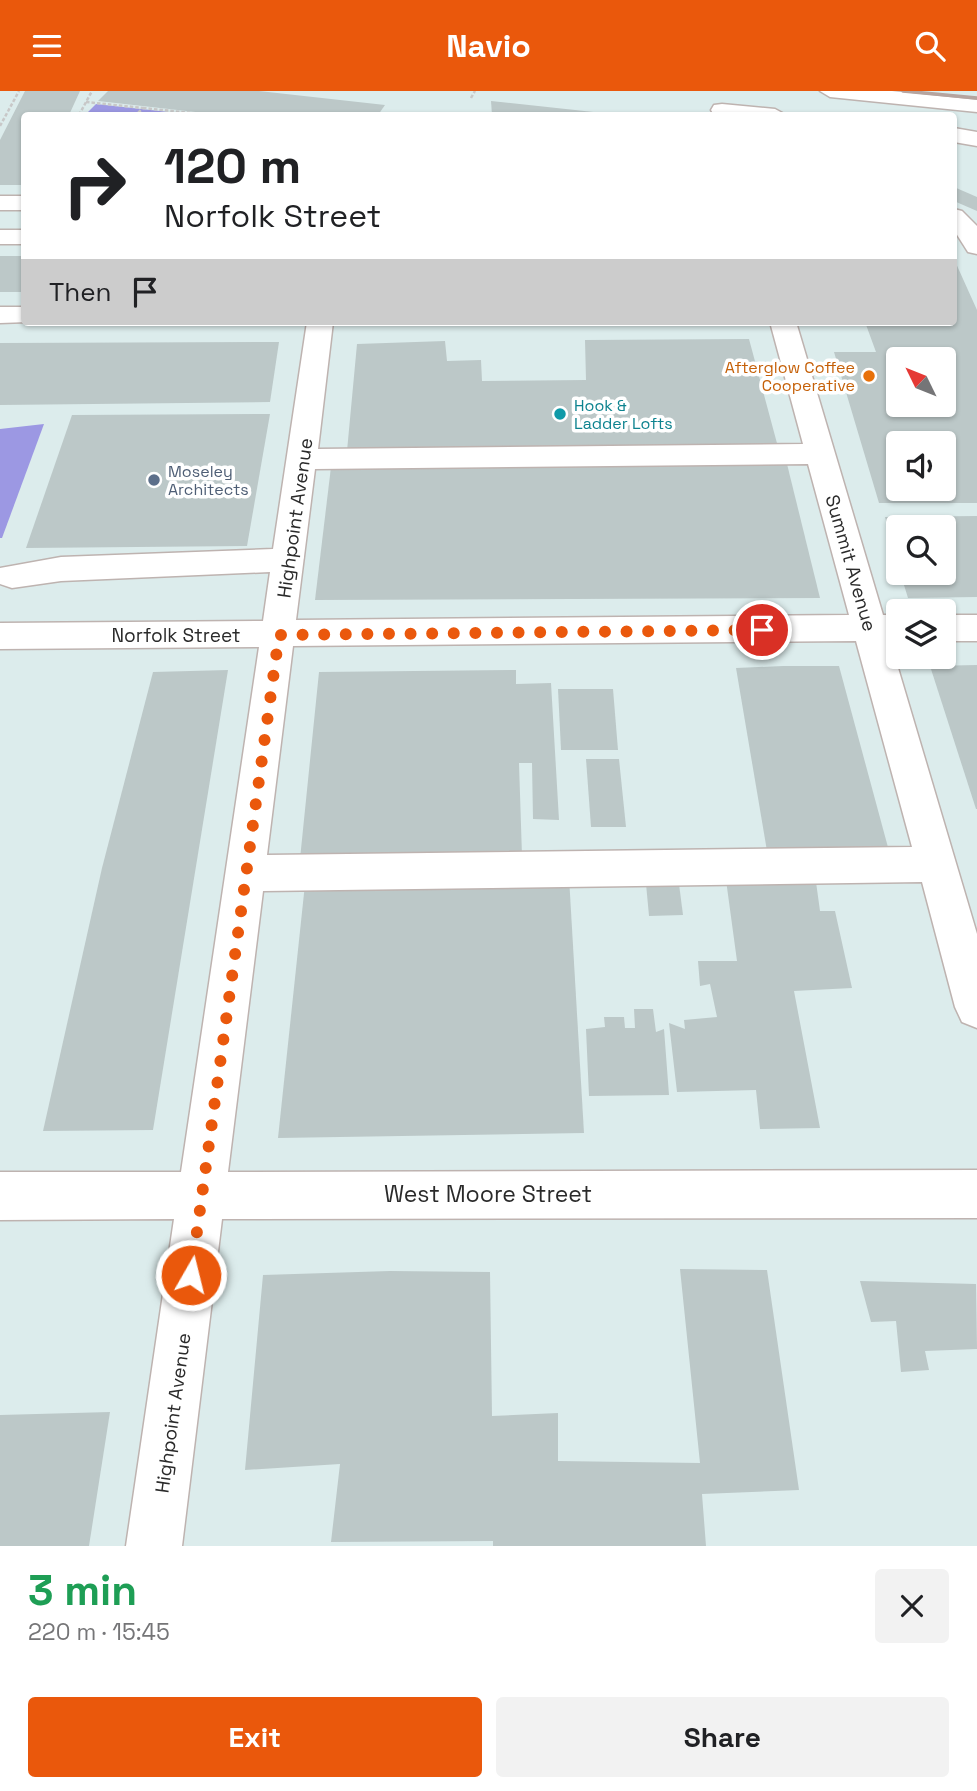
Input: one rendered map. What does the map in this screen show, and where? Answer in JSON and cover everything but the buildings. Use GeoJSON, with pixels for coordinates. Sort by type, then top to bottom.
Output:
{"type":"FeatureCollection","features":[{"type":"Feature","properties":{"kind":"street"},"geometry":{"type":"LineString","coordinates":[[830,91],[977,106]]}},
{"type":"Feature","properties":{"kind":"street"},"geometry":{"type":"LineString","coordinates":[[957,136],[977,139]]}},
{"type":"Feature","properties":{"kind":"street"},"geometry":{"type":"LineString","coordinates":[[0,203],[21,203]]}},
{"type":"Feature","properties":{"kind":"street"},"geometry":{"type":"LineString","coordinates":[[957,219],[970,233],[977,247]]}},
{"type":"Feature","properties":{"kind":"street"},"geometry":{"type":"LineString","coordinates":[[0,237],[21,237]]}},
{"type":"Feature","properties":{"kind":"street"},"geometry":{"type":"LineString","coordinates":[[0,315],[21,315]]}},
{"type":"Feature","properties":{"kind":"street","name":"Highpoint Avenue"},"geometry":{"type":"LineString","coordinates":[[154,1546],[304,460],[320,326]]}},
{"type":"Feature","properties":{"kind":"street","name":"Summit Avenue"},"geometry":{"type":"LineString","coordinates":[[784,326],[821,454],[884,629],[935,864],[977,1007]]}},
{"type":"Feature","properties":{"kind":"street"},"geometry":{"type":"LineString","coordinates":[[304,460],[821,454]]}},
{"type":"Feature","properties":{"kind":"street"},"geometry":{"type":"LineString","coordinates":[[0,616],[6,577],[61,569],[289,560]]}},
{"type":"Feature","properties":{"kind":"street"},"geometry":{"type":"LineString","coordinates":[[956,628],[977,628]]}},
{"type":"Feature","properties":{"kind":"street","name":"Norfolk Street"},"geometry":{"type":"LineString","coordinates":[[0,636],[884,629]]}},
{"type":"Feature","properties":{"kind":"street"},"geometry":{"type":"LineString","coordinates":[[247,873],[935,864]]}},
{"type":"Feature","properties":{"kind":"street","name":"West Moore Street"},"geometry":{"type":"LineString","coordinates":[[0,1196],[202,1193],[977,1194]]}},
{"type":"Feature","properties":{"kind":"path"},"geometry":{"type":"LineString","coordinates":[[0,126],[19,91]]}},
{"type":"Feature","properties":{"kind":"path"},"geometry":{"type":"LineString","coordinates":[[81,112],[92,91]]}},
{"type":"Feature","properties":{"kind":"path"},"geometry":{"type":"LineString","coordinates":[[471,98],[474,91]]}},
{"type":"Feature","properties":{"kind":"path"},"geometry":{"type":"LineString","coordinates":[[86,102],[182,112]]}},
{"type":"Feature","properties":{"kind":"path"},"geometry":{"type":"LineString","coordinates":[[139,112],[143,108]]}},
{"type":"Feature","properties":{"kind":"shaded area"},"geometry":{"type":"Polygon","coordinates":[[[96,104],[169,112],[88,112],[96,104]]]}},
{"type":"Feature","properties":{"kind":"shaded area"},"geometry":{"type":"Polygon","coordinates":[[[44,424],[2,538],[0,538],[0,429],[44,424]]]}},
{"type":"Feature","properties":{"kind":"railway"},"geometry":{"type":"LineString","coordinates":[[903,91],[977,98]]}},
{"type":"Feature","properties":{"kind":"place","name":"Afterglow Coffee Cooperative"},"geometry":{"type":"Point","coordinates":[869,376]}},
{"type":"Feature","properties":{"kind":"place","name":"Hook & Ladder Lofts"},"geometry":{"type":"Point","coordinates":[560,414]}},
{"type":"Feature","properties":{"kind":"place","name":"Moseley Architects"},"geometry":{"type":"Point","coordinates":[154,480]}},
{"type":"Feature","properties":{"kind":"route"},"geometry":{"type":"LineString","coordinates":[[191,1275],[279,635],[762,630]]}}]}
